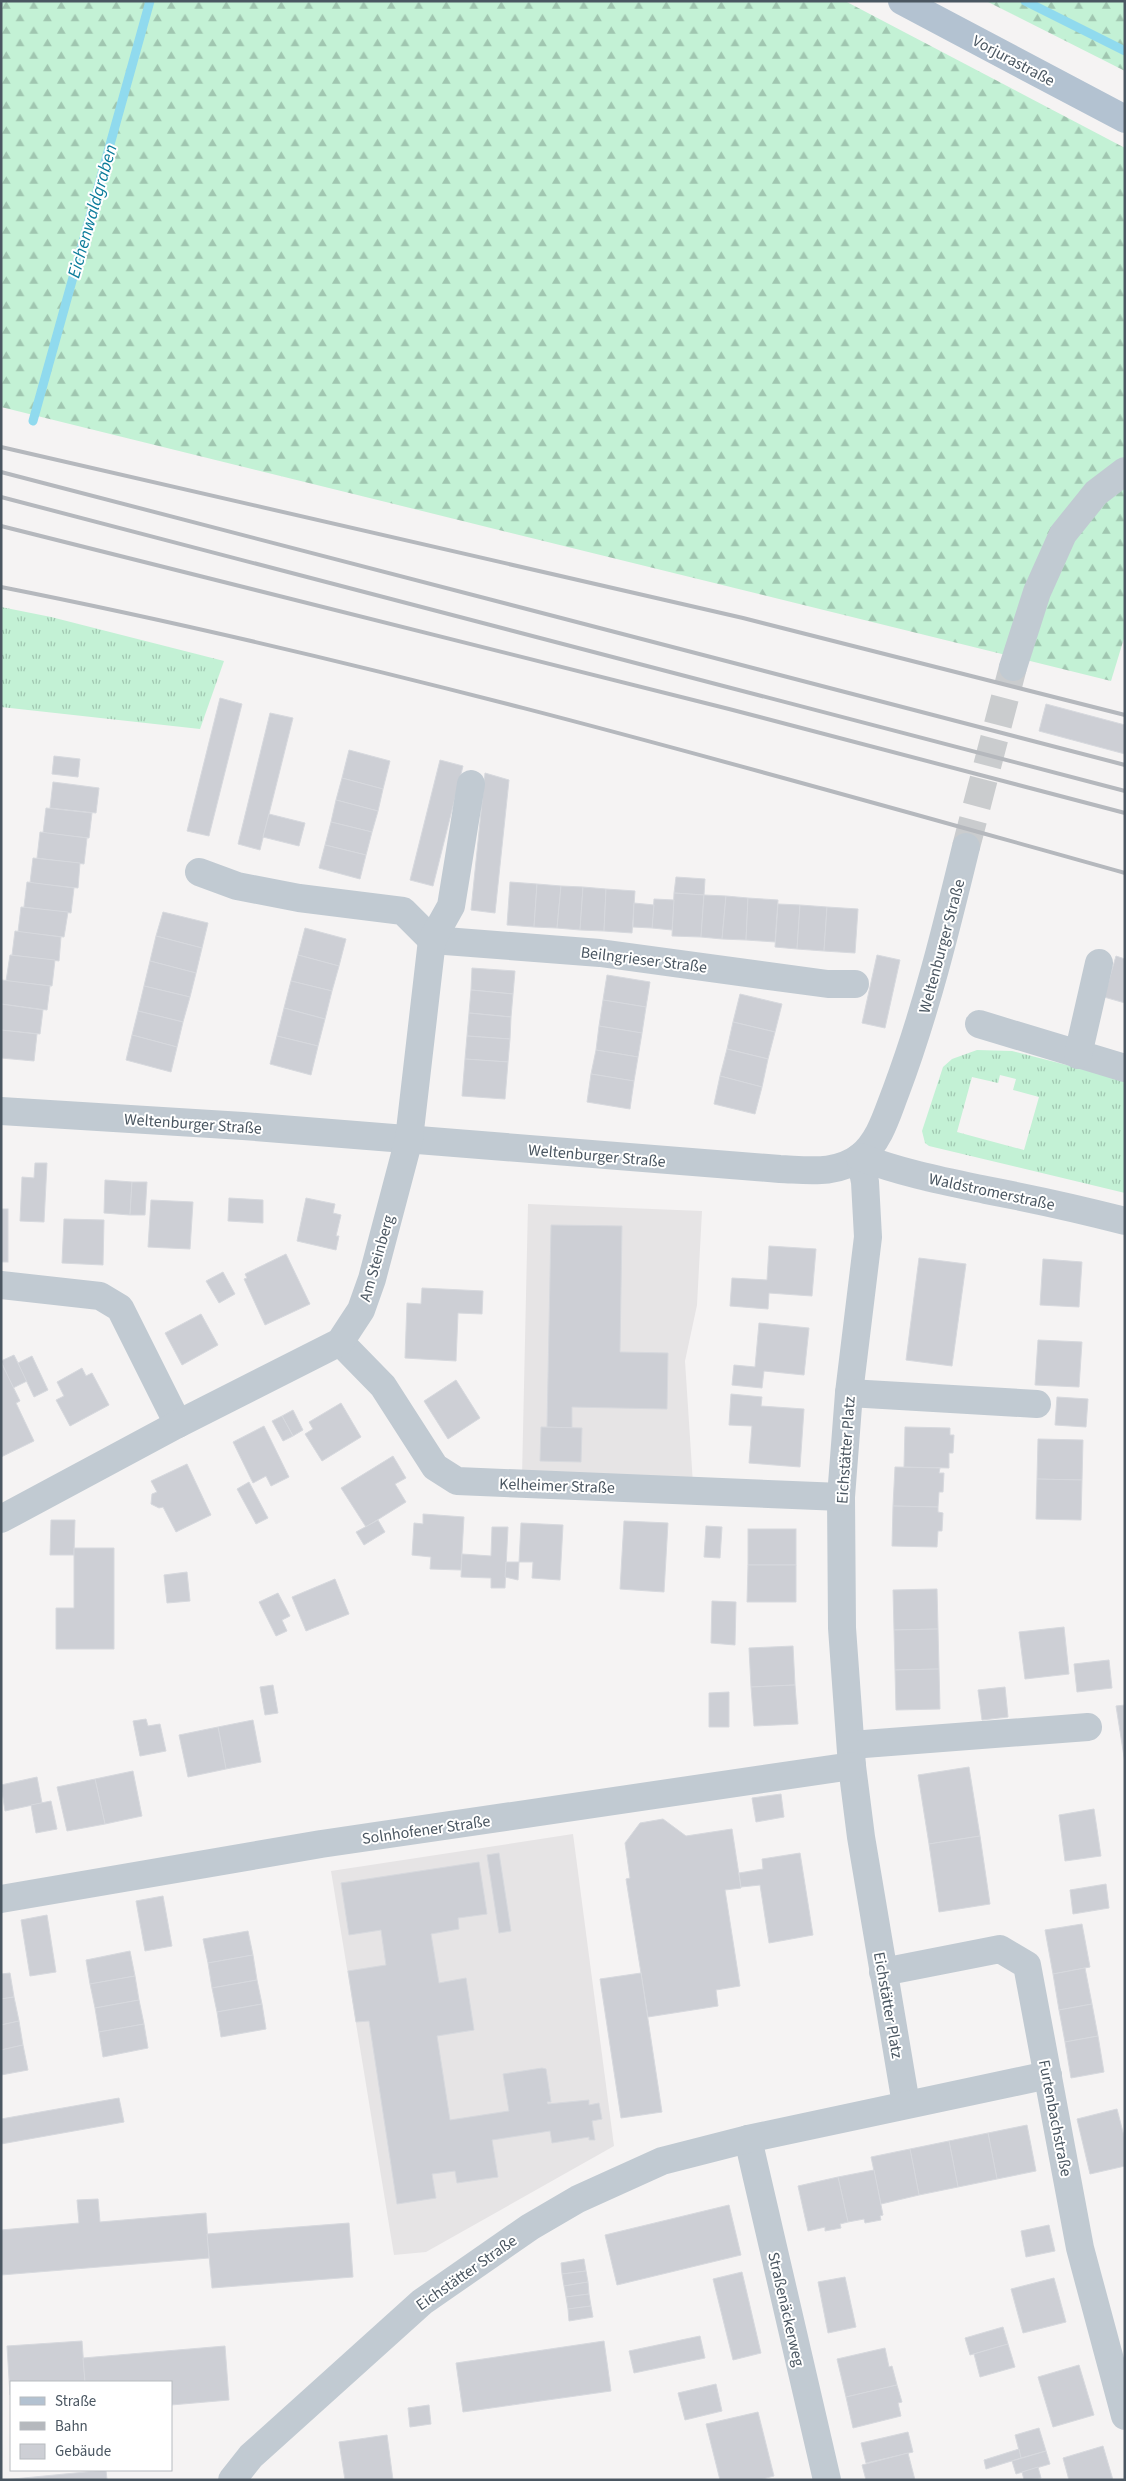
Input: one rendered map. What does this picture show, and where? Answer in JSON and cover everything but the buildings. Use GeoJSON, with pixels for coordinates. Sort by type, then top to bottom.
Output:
{"type":"FeatureCollection","features":[{"type":"Feature","properties":{"kind":"main road","name":"Vorjurastraße"},"geometry":{"type":"LineString","coordinates":[[902,1],[1125,118]]}},
{"type":"Feature","properties":{"kind":"street"},"geometry":{"type":"LineString","coordinates":[[1014,667],[1037,592],[1063,534],[1096,493],[1125,471]]}},
{"type":"Feature","properties":{"kind":"street"},"geometry":{"type":"LineString","coordinates":[[409,1139],[432,940],[451,906],[471,784]]}},
{"type":"Feature","properties":{"kind":"street","name":"Weltenburger Straße"},"geometry":{"type":"LineString","coordinates":[[1,1111],[243,1126],[688,1162],[824,1171],[843,1167],[860,1157],[872,1145],[881,1130],[915,1041],[966,846]]}},
{"type":"Feature","properties":{"kind":"street"},"geometry":{"type":"LineString","coordinates":[[199,872],[237,886],[299,898],[403,911],[432,940]]}},
{"type":"Feature","properties":{"kind":"street","name":"Beilngrieser Straße"},"geometry":{"type":"LineString","coordinates":[[432,940],[600,953],[828,984],[856,984]]}},
{"type":"Feature","properties":{"kind":"street"},"geometry":{"type":"LineString","coordinates":[[1078,1055],[1099,963]]}},
{"type":"Feature","properties":{"kind":"street"},"geometry":{"type":"LineString","coordinates":[[980,1024],[1125,1068]]}},
{"type":"Feature","properties":{"kind":"street","name":"Am Steinberg"},"geometry":{"type":"LineString","coordinates":[[1,1520],[178,1424],[340,1342],[361,1310],[372,1279],[409,1139]]}},
{"type":"Feature","properties":{"kind":"street","name":"Waldstromerstraße"},"geometry":{"type":"LineString","coordinates":[[860,1157],[895,1170],[922,1177],[1042,1201],[1125,1221]]}},
{"type":"Feature","properties":{"kind":"street","name":"Eichstätter Platz"},"geometry":{"type":"LineString","coordinates":[[860,1157],[865,1182],[868,1236],[849,1393],[841,1497],[842,1628],[852,1755],[861,1837],[906,2104]]}},
{"type":"Feature","properties":{"kind":"street"},"geometry":{"type":"LineString","coordinates":[[1,1285],[100,1296],[120,1308],[178,1424]]}},
{"type":"Feature","properties":{"kind":"street","name":"Kelheimer Straße"},"geometry":{"type":"LineString","coordinates":[[340,1342],[383,1386],[436,1467],[457,1480],[841,1497]]}},
{"type":"Feature","properties":{"kind":"street"},"geometry":{"type":"LineString","coordinates":[[849,1393],[1037,1404]]}},
{"type":"Feature","properties":{"kind":"street"},"geometry":{"type":"LineString","coordinates":[[852,1755],[1088,1727]]}},
{"type":"Feature","properties":{"kind":"street","name":"Solnhofener Straße"},"geometry":{"type":"LineString","coordinates":[[1,1899],[852,1755]]}},
{"type":"Feature","properties":{"kind":"street","name":"Furtenbachstraße"},"geometry":{"type":"LineString","coordinates":[[883,1972],[1000,1950],[1027,1964],[1080,2248],[1125,2416]]}},
{"type":"Feature","properties":{"kind":"street"},"geometry":{"type":"LineString","coordinates":[[748,2139],[1048,2075]]}},
{"type":"Feature","properties":{"kind":"street","name":"Eichstätter Straße"},"geometry":{"type":"LineString","coordinates":[[232,2480],[252,2456],[416,2307],[530,2227],[578,2199],[662,2161],[748,2139]]}},
{"type":"Feature","properties":{"kind":"street","name":"Straßenäckerweg"},"geometry":{"type":"LineString","coordinates":[[748,2139],[827,2480]]}},
{"type":"Feature","properties":{"kind":"shaded area"},"geometry":{"type":"Polygon","coordinates":[[[528,1204],[702,1211],[697,1305],[685,1361],[693,1484],[522,1477],[528,1204]]]}},
{"type":"Feature","properties":{"kind":"shaded area"},"geometry":{"type":"Polygon","coordinates":[[[573,1834],[614,2146],[426,2252],[394,2255],[331,1871],[573,1834]]]}},
{"type":"Feature","properties":{"kind":"green space"},"geometry":{"type":"Polygon","coordinates":[[[1,1],[845,1],[1125,148],[1125,635],[1111,681],[1,407],[1,1]]]}},
{"type":"Feature","properties":{"kind":"green space"},"geometry":{"type":"Polygon","coordinates":[[[986,1],[1125,1],[1125,71],[986,1]]]}},
{"type":"Feature","properties":{"kind":"green space"},"geometry":{"type":"Polygon","coordinates":[[[1,607],[51,617],[224,661],[200,729],[1,707],[1,607]]]}},
{"type":"Feature","properties":{"kind":"green space"},"geometry":{"type":"Polygon","coordinates":[[[977,1050],[1012,1051],[1125,1080],[1125,1193],[929,1146],[925,1143],[922,1131],[943,1067],[952,1059],[977,1050]],[[1000,1075],[998,1083],[972,1077],[957,1132],[1024,1150],[1039,1097],[1013,1090],[1016,1079],[1000,1075]]]}},
{"type":"Feature","properties":{"kind":"waterway","name":"Eichenwaldgraben"},"geometry":{"type":"LineString","coordinates":[[33,421],[150,1]]}},
{"type":"Feature","properties":{"kind":"waterway","name":"Eichenwaldgraben"},"geometry":{"type":"LineString","coordinates":[[1025,1],[1125,51]]}},
{"type":"Feature","properties":{"kind":"tunnel"},"geometry":{"type":"LineString","coordinates":[[966,847],[1013,667]]}},
{"type":"Feature","properties":{"kind":"railway"},"geometry":{"type":"LineString","coordinates":[[1,447],[743,618],[1125,715]]}},
{"type":"Feature","properties":{"kind":"railway"},"geometry":{"type":"LineString","coordinates":[[1,472],[1125,765]]}},
{"type":"Feature","properties":{"kind":"railway"},"geometry":{"type":"LineString","coordinates":[[1,497],[1125,791]]}},
{"type":"Feature","properties":{"kind":"railway"},"geometry":{"type":"LineString","coordinates":[[1,526],[729,709],[1125,813]]}},
{"type":"Feature","properties":{"kind":"railway"},"geometry":{"type":"LineString","coordinates":[[1,587],[143,617],[425,683],[566,719],[1125,873]]}}]}
